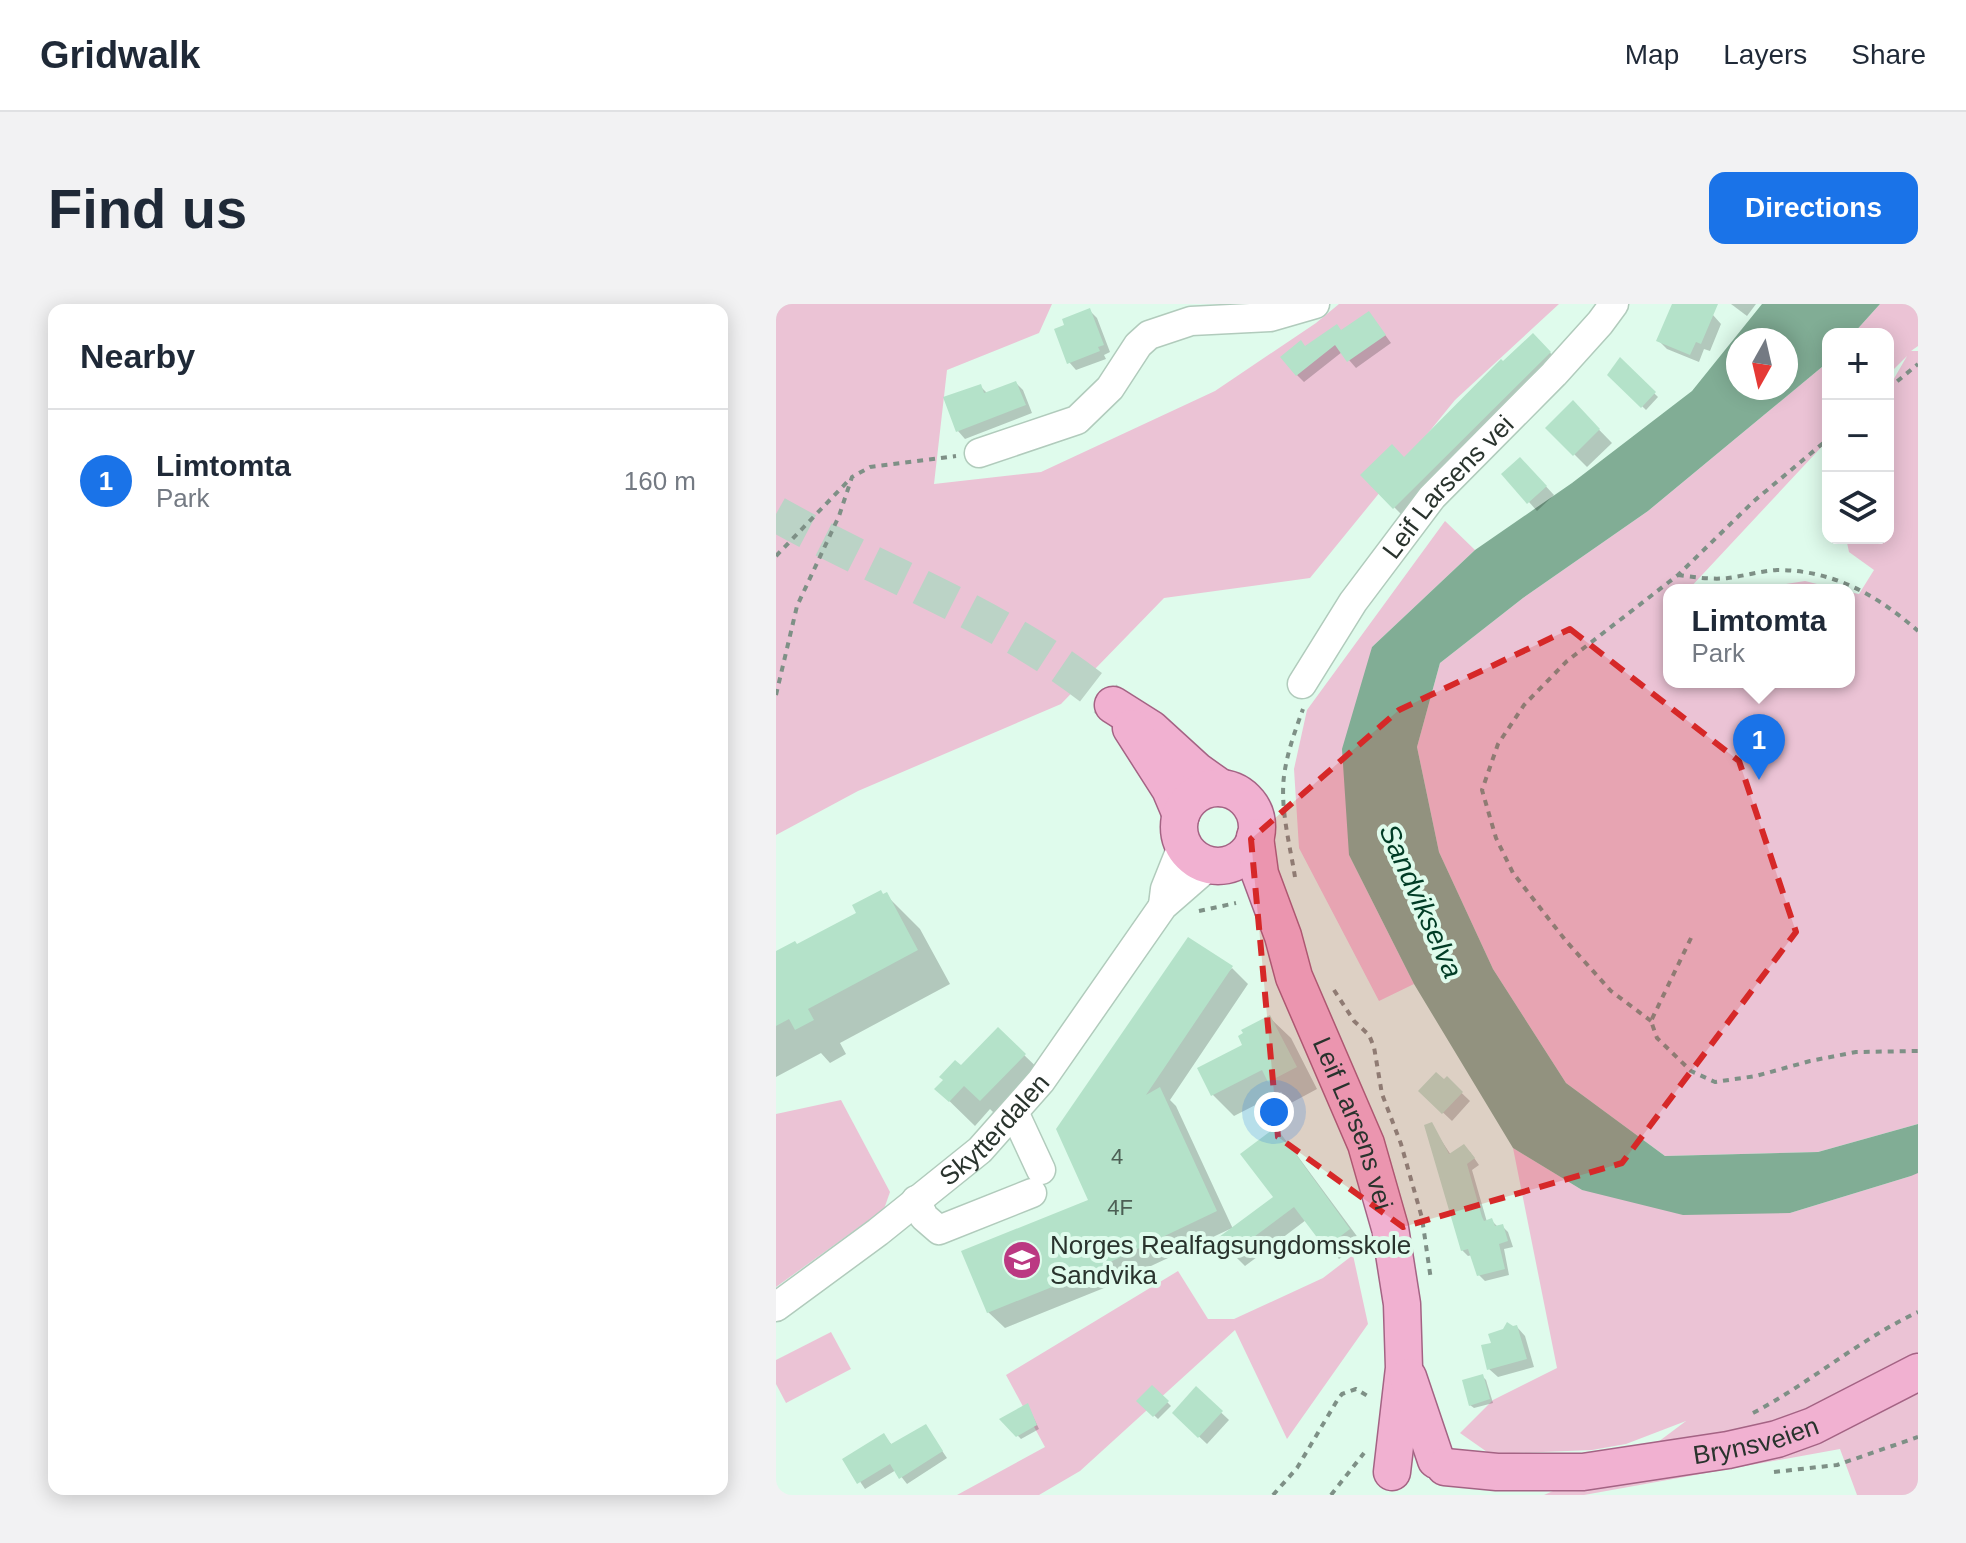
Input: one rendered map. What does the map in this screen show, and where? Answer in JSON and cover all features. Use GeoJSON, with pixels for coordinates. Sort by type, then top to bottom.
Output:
{"type":"FeatureCollection","features":[{"type":"Feature","properties":{"kind":"main road","name":"Leif Larsens vei"},"geometry":{"type":"LineString","coordinates":[[1221,788],[1197,771],[1151,729],[1113,705],[1170,789],[1198,847],[1230,878],[1311,978]]}},
{"type":"Feature","properties":{"kind":"main road"},"geometry":{"type":"LineString","coordinates":[[1221,788],[1240,795],[1250,805],[1257,825],[1255,837],[1248,851],[1238,860],[1198,847],[1185,805],[1207,789],[1221,788]]}},
{"type":"Feature","properties":{"kind":"main road","name":"Leif Larsens vei"},"geometry":{"type":"LineString","coordinates":[[1255,837],[1260,874],[1311,978],[1339,1077],[1378,1182],[1399,1278],[1404,1368],[1384,1488]]}},
{"type":"Feature","properties":{"kind":"main road","name":"Leif Larsens vei"},"geometry":{"type":"LineString","coordinates":[[1404,1368],[1446,1474]]}},
{"type":"Feature","properties":{"kind":"main road","name":"Brynsveien"},"geometry":{"type":"LineString","coordinates":[[1505,1495],[1583,1472],[1728,1450],[1787,1436],[1828,1420],[1918,1372]]}},
{"type":"Feature","properties":{"kind":"main road","name":"Brynsveien"},"geometry":{"type":"LineString","coordinates":[[1384,1488],[1401,1463],[1412,1458],[1446,1474],[1583,1472]]}},
{"type":"Feature","properties":{"kind":"street"},"geometry":{"type":"LineString","coordinates":[[979,453],[1077,420],[1110,388],[1138,345],[1149,335],[1191,321],[1270,317],[1315,304]]}},
{"type":"Feature","properties":{"kind":"street","name":"Leif Larsens vei"},"geometry":{"type":"LineString","coordinates":[[1302,684],[1353,602],[1432,497],[1554,374],[1614,304]]}},
{"type":"Feature","properties":{"kind":"street","name":"Skytterdalen"},"geometry":{"type":"LineString","coordinates":[[776,1307],[980,1150],[1015,1114],[1174,910],[1165,889],[1198,847]]}},
{"type":"Feature","properties":{"kind":"street"},"geometry":{"type":"LineString","coordinates":[[916,1200],[924,1217],[939,1230],[1037,1182],[1015,1114]]}},
{"type":"Feature","properties":{"kind":"path"},"geometry":{"type":"LineString","coordinates":[[1894,384],[1918,364]]}},
{"type":"Feature","properties":{"kind":"path"},"geometry":{"type":"LineString","coordinates":[[1666,584],[1754,501],[1822,444]]}},
{"type":"Feature","properties":{"kind":"path"},"geometry":{"type":"LineString","coordinates":[[776,556],[852,477],[870,467],[979,453]]}},
{"type":"Feature","properties":{"kind":"path"},"geometry":{"type":"LineString","coordinates":[[776,695],[797,606],[839,516],[852,477]]}},
{"type":"Feature","properties":{"kind":"path"},"geometry":{"type":"LineString","coordinates":[[1678,575],[1725,578],[1777,570],[1822,576],[1850,584]]}},
{"type":"Feature","properties":{"kind":"path"},"geometry":{"type":"LineString","coordinates":[[1663,587],[1567,661],[1524,705],[1498,744],[1482,790],[1496,838],[1513,873],[1566,941],[1611,991],[1651,1021],[1657,1038],[1691,1071],[1715,1082],[1756,1076],[1856,1052],[1918,1051]]}},
{"type":"Feature","properties":{"kind":"path"},"geometry":{"type":"LineString","coordinates":[[1855,587],[1874,597],[1918,631]]}},
{"type":"Feature","properties":{"kind":"path"},"geometry":{"type":"LineString","coordinates":[[1298,890],[1284,777],[1291,742],[1306,701],[1302,684]]}},
{"type":"Feature","properties":{"kind":"path"},"geometry":{"type":"LineString","coordinates":[[1174,910],[1236,903]]}},
{"type":"Feature","properties":{"kind":"path"},"geometry":{"type":"LineString","coordinates":[[1651,1021],[1691,938]]}},
{"type":"Feature","properties":{"kind":"path"},"geometry":{"type":"LineString","coordinates":[[1311,978],[1364,1029]]}},
{"type":"Feature","properties":{"kind":"path"},"geometry":{"type":"LineString","coordinates":[[1749,1415],[1893,1324],[1918,1312]]}},
{"type":"Feature","properties":{"kind":"path"},"geometry":{"type":"LineString","coordinates":[[1273,1495],[1297,1468],[1342,1394],[1356,1389],[1363,1392],[1369,1396],[1374,1409]]}},
{"type":"Feature","properties":{"kind":"path"},"geometry":{"type":"LineString","coordinates":[[1335,1494],[1363,1455],[1369,1440]]}},
{"type":"Feature","properties":{"kind":"highlighted area"},"geometry":{"type":"Polygon","coordinates":[[[1570,629],[1739,761],[1796,932],[1622,1163],[1403,1227],[1278,1137],[1251,839],[1399,710],[1570,629]]]}},
{"type":"Feature","properties":{"kind":"shaded area"},"geometry":{"type":"Polygon","coordinates":[[[776,304],[1052,304],[1039,333],[947,370],[934,484],[1041,472],[1215,391],[1339,304],[1559,304],[1455,400],[1310,578],[1164,598],[1061,704],[858,791],[776,835],[776,304]]]}},
{"type":"Feature","properties":{"kind":"shaded area"},"geometry":{"type":"Polygon","coordinates":[[[1880,304],[1918,304],[1918,346],[1911,351],[1918,351],[1918,1124],[1818,1152],[1665,1156],[1566,1083],[1493,969],[1439,852],[1417,747],[1440,663],[1523,598],[1648,511],[1782,400],[1798,400],[1798,387],[1822,367],[1822,446],[1694,584],[1663,584],[1663,688],[1855,688],[1855,593],[1859,594],[1874,570],[1849,552],[1847,544],[1894,544],[1894,379],[1907,356],[1894,369],[1894,328],[1858,328],[1880,304]]]}},
{"type":"Feature","properties":{"kind":"shaded area"},"geometry":{"type":"Polygon","coordinates":[[[1445,521],[1475,550],[1372,647],[1349,855],[1414,984],[1379,1001],[1299,848],[1294,769],[1307,710],[1445,521]]]}},
{"type":"Feature","properties":{"kind":"shaded area"},"geometry":{"type":"Polygon","coordinates":[[[1805,581],[1817,584],[1786,584],[1805,581]]]}},
{"type":"Feature","properties":{"kind":"shaded area"},"geometry":{"type":"Polygon","coordinates":[[[841,1100],[890,1192],[884,1209],[776,1287],[776,1114],[841,1100]]]}},
{"type":"Feature","properties":{"kind":"shaded area"},"geometry":{"type":"Polygon","coordinates":[[[1513,1148],[1582,1190],[1790,1213],[1911,1176],[1918,1166],[1918,1495],[1857,1495],[1840,1449],[1584,1495],[1544,1495],[1562,1487],[1610,1478],[1686,1421],[1626,1444],[1592,1450],[1490,1454],[1460,1433],[1493,1400],[1557,1368],[1513,1148]]]}},
{"type":"Feature","properties":{"kind":"shaded area"},"geometry":{"type":"Polygon","coordinates":[[[1353,1255],[1368,1324],[1287,1439],[1235,1330],[1080,1471],[1039,1495],[957,1495],[1045,1447],[1006,1375],[1178,1271],[1208,1319],[1234,1319],[1323,1278],[1353,1255]]]}},
{"type":"Feature","properties":{"kind":"shaded area"},"geometry":{"type":"Polygon","coordinates":[[[831,1332],[851,1369],[786,1403],[776,1384],[776,1360],[831,1332]]]}},
{"type":"Feature","properties":{"kind":"water"},"geometry":{"type":"Polygon","coordinates":[[[1762,304],[1880,304],[1858,328],[1822,328],[1822,367],[1798,387],[1798,328],[1743,328],[1762,304]]]}},
{"type":"Feature","properties":{"kind":"water","name":"Sandvikselva"},"geometry":{"type":"Polygon","coordinates":[[[1726,349],[1726,400],[1782,400],[1648,511],[1523,598],[1440,663],[1417,747],[1439,852],[1493,969],[1566,1083],[1665,1156],[1818,1152],[1918,1124],[1918,1173],[1790,1213],[1683,1215],[1582,1190],[1513,1148],[1414,984],[1349,855],[1342,749],[1372,647],[1475,550],[1572,483],[1692,391],[1726,349]]]}},
{"type":"Feature","properties":{"kind":"building"},"geometry":{"type":"Polygon","coordinates":[[[1672,304],[1718,304],[1701,344],[1696,342],[1690,355],[1656,341],[1672,304]]]}},
{"type":"Feature","properties":{"kind":"building"},"geometry":{"type":"Polygon","coordinates":[[[1090,308],[1104,345],[1098,347],[1100,351],[1067,364],[1054,329],[1064,325],[1062,319],[1090,308]]]}},
{"type":"Feature","properties":{"kind":"building"},"geometry":{"type":"Polygon","coordinates":[[[1369,311],[1386,335],[1347,362],[1335,345],[1296,376],[1280,357],[1301,340],[1305,346],[1337,324],[1341,330],[1369,311]]]}},
{"type":"Feature","properties":{"kind":"building"},"geometry":{"type":"Polygon","coordinates":[[[1533,333],[1551,352],[1393,509],[1360,475],[1392,444],[1404,457],[1501,359],[1503,361],[1533,333]]]}},
{"type":"Feature","properties":{"kind":"building"},"geometry":{"type":"Polygon","coordinates":[[[1620,357],[1656,392],[1641,408],[1607,375],[1620,357]]]}},
{"type":"Feature","properties":{"kind":"building"},"geometry":{"type":"Polygon","coordinates":[[[1016,381],[1026,405],[956,432],[943,397],[981,384],[984,393],[1016,381]]]}},
{"type":"Feature","properties":{"kind":"building"},"geometry":{"type":"Polygon","coordinates":[[[1573,400],[1600,429],[1573,456],[1545,428],[1573,400]]]}},
{"type":"Feature","properties":{"kind":"building"},"geometry":{"type":"Polygon","coordinates":[[[1520,457],[1547,486],[1527,504],[1501,474],[1520,457]]]}},
{"type":"Feature","properties":{"kind":"building"},"geometry":{"type":"Polygon","coordinates":[[[881,890],[883,894],[887,892],[918,950],[808,1009],[814,1020],[795,1030],[789,1019],[776,1026],[776,951],[795,941],[797,944],[856,913],[852,905],[881,890]]]}},
{"type":"Feature","properties":{"kind":"building"},"geometry":{"type":"Polygon","coordinates":[[[1188,937],[1233,966],[1146,1095],[1160,1087],[1217,1211],[1087,1273],[987,1313],[961,1251],[1088,1200],[1056,1129],[1188,937]]]}},
{"type":"Feature","properties":{"kind":"building"},"geometry":{"type":"Polygon","coordinates":[[[1270,1015],[1297,1067],[1268,1082],[1262,1070],[1211,1096],[1197,1068],[1242,1045],[1238,1036],[1243,1033],[1241,1030],[1270,1015]]]}},
{"type":"Feature","properties":{"kind":"building"},"geometry":{"type":"Polygon","coordinates":[[[998,1027],[1026,1054],[980,1101],[964,1086],[949,1102],[934,1089],[943,1080],[939,1077],[955,1060],[961,1065],[998,1027]]]}},
{"type":"Feature","properties":{"kind":"building"},"geometry":{"type":"Polygon","coordinates":[[[1436,1072],[1444,1079],[1447,1076],[1463,1092],[1442,1114],[1418,1091],[1436,1072]]]}},
{"type":"Feature","properties":{"kind":"building"},"geometry":{"type":"Polygon","coordinates":[[[1432,1122],[1449,1154],[1464,1144],[1475,1158],[1467,1164],[1482,1217],[1484,1221],[1492,1218],[1495,1226],[1503,1224],[1508,1241],[1499,1244],[1505,1269],[1477,1276],[1468,1249],[1461,1251],[1424,1125],[1432,1122]]]}},
{"type":"Feature","properties":{"kind":"building"},"geometry":{"type":"Polygon","coordinates":[[[1276,1127],[1350,1229],[1325,1248],[1294,1207],[1231,1254],[1219,1237],[1273,1197],[1240,1154],[1276,1127]]]}},
{"type":"Feature","properties":{"kind":"building"},"geometry":{"type":"Polygon","coordinates":[[[1507,1322],[1517,1325],[1527,1359],[1487,1370],[1481,1345],[1491,1343],[1488,1334],[1503,1329],[1507,1322]]]}},
{"type":"Feature","properties":{"kind":"building"},"geometry":{"type":"Polygon","coordinates":[[[1483,1374],[1490,1399],[1469,1406],[1462,1380],[1483,1374]]]}},
{"type":"Feature","properties":{"kind":"building"},"geometry":{"type":"Polygon","coordinates":[[[1152,1385],[1169,1401],[1153,1417],[1136,1401],[1152,1385]]]}},
{"type":"Feature","properties":{"kind":"building"},"geometry":{"type":"Polygon","coordinates":[[[1196,1386],[1223,1411],[1198,1438],[1172,1413],[1196,1386]]]}},
{"type":"Feature","properties":{"kind":"building"},"geometry":{"type":"Polygon","coordinates":[[[1028,1403],[1037,1425],[1016,1437],[999,1419],[1028,1403]]]}},
{"type":"Feature","properties":{"kind":"building"},"geometry":{"type":"Polygon","coordinates":[[[926,1424],[943,1451],[899,1479],[890,1464],[857,1484],[842,1459],[884,1433],[891,1444],[926,1424]]]}},
{"type":"Feature","properties":{"kind":"tunnel"},"geometry":{"type":"LineString","coordinates":[[776,514],[992,624],[1034,648],[1113,705]]}},
{"type":"Feature","properties":{"kind":"place","name":"Limtomta"},"geometry":{"type":"Point","coordinates":[1759,780]}},
{"type":"Feature","properties":{"kind":"place","name":"Norges Realfagsungdomsskole Sandvika"},"geometry":{"type":"Point","coordinates":[1022,1260]}}]}
